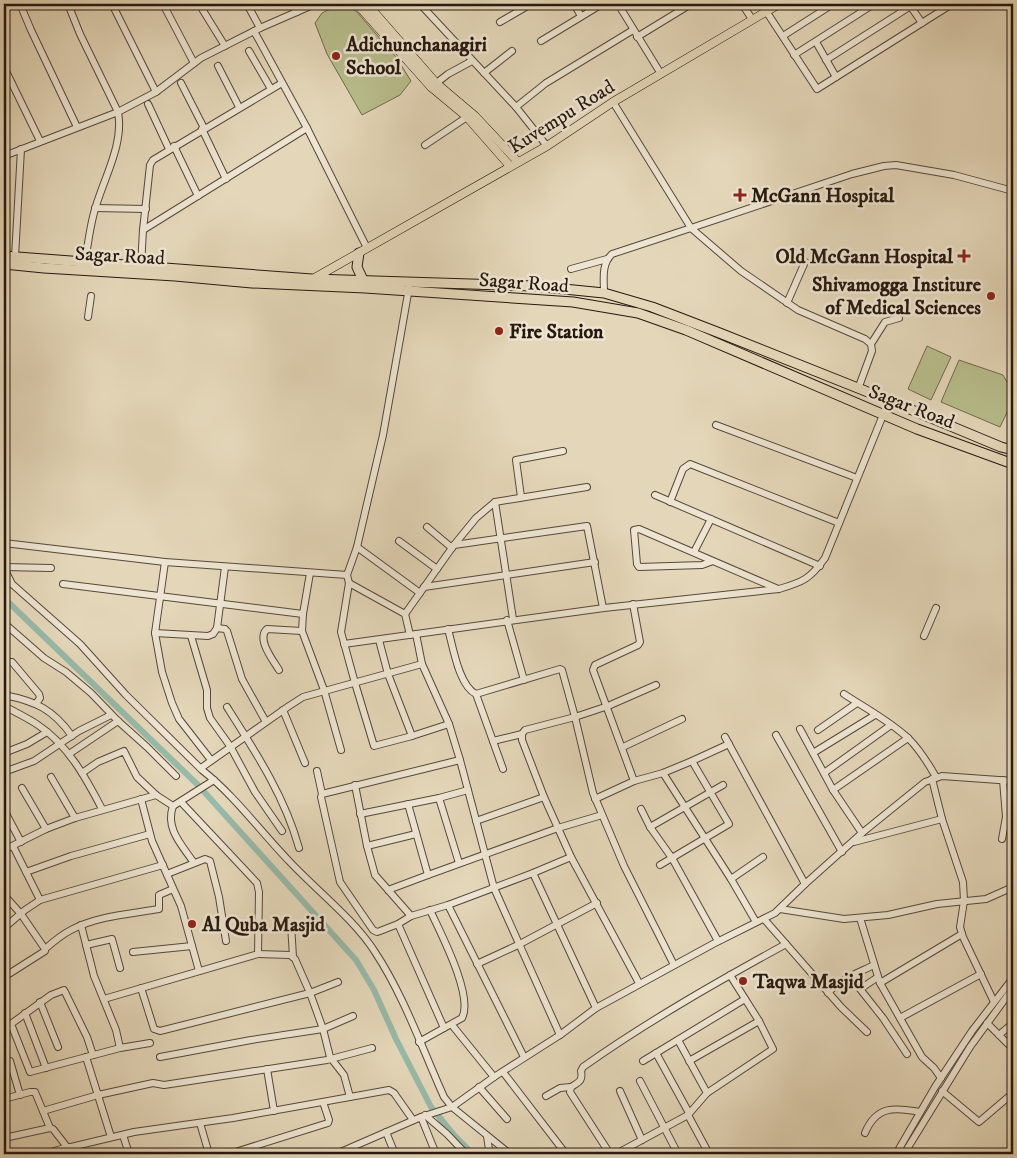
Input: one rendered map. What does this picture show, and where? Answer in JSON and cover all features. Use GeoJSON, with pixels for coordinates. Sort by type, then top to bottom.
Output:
{"type":"FeatureCollection","features":[{"type":"Feature","properties":{"kind":"highway"},"geometry":{"type":"LineString","coordinates":[[359,253],[357,267],[363,280]]}},
{"type":"Feature","properties":{"kind":"highway","name":"Sagar Road"},"geometry":{"type":"LineString","coordinates":[[4,256],[312,280],[363,280],[409,287],[573,302],[638,313],[686,330],[917,429],[1013,464]]}},
{"type":"Feature","properties":{"kind":"highway","name":"Sagar Road"},"geometry":{"type":"LineString","coordinates":[[4,264],[304,286],[534,286],[604,293],[652,307],[934,418],[1001,447],[1013,450]]}},
{"type":"Feature","properties":{"kind":"main road"},"geometry":{"type":"LineString","coordinates":[[357,4],[433,85],[467,117],[510,166]]}},
{"type":"Feature","properties":{"kind":"main road"},"geometry":{"type":"LineString","coordinates":[[367,4],[433,85],[475,116],[518,162]]}},
{"type":"Feature","properties":{"kind":"main road","name":"Kuvempu Road"},"geometry":{"type":"LineString","coordinates":[[304,286],[547,146],[614,102],[779,4]]}},
{"type":"Feature","properties":{"kind":"street"},"geometry":{"type":"LineString","coordinates":[[20,4],[77,127]]}},
{"type":"Feature","properties":{"kind":"street"},"geometry":{"type":"LineString","coordinates":[[68,4],[80,34],[118,112],[120,122],[118,139],[95,208],[85,263]]}},
{"type":"Feature","properties":{"kind":"street"},"geometry":{"type":"LineString","coordinates":[[112,4],[156,92]]}},
{"type":"Feature","properties":{"kind":"street"},"geometry":{"type":"LineString","coordinates":[[163,4],[194,63]]}},
{"type":"Feature","properties":{"kind":"street"},"geometry":{"type":"LineString","coordinates":[[199,4],[225,46]]}},
{"type":"Feature","properties":{"kind":"street"},"geometry":{"type":"LineString","coordinates":[[247,4],[282,83],[307,128],[367,248]]}},
{"type":"Feature","properties":{"kind":"street"},"geometry":{"type":"LineString","coordinates":[[292,4],[297,12]]}},
{"type":"Feature","properties":{"kind":"street"},"geometry":{"type":"LineString","coordinates":[[4,156],[118,112],[156,92],[194,63],[225,46],[315,4]]}},
{"type":"Feature","properties":{"kind":"street"},"geometry":{"type":"LineString","coordinates":[[420,4],[516,107],[547,146]]}},
{"type":"Feature","properties":{"kind":"street"},"geometry":{"type":"LineString","coordinates":[[500,22],[531,4]]}},
{"type":"Feature","properties":{"kind":"street"},"geometry":{"type":"LineString","coordinates":[[574,4],[582,16]]}},
{"type":"Feature","properties":{"kind":"street"},"geometry":{"type":"LineString","coordinates":[[541,41],[602,4]]}},
{"type":"Feature","properties":{"kind":"street"},"geometry":{"type":"LineString","coordinates":[[618,4],[662,74]]}},
{"type":"Feature","properties":{"kind":"street"},"geometry":{"type":"LineString","coordinates":[[637,37],[691,4]]}},
{"type":"Feature","properties":{"kind":"street"},"geometry":{"type":"LineString","coordinates":[[742,4],[752,19]]}},
{"type":"Feature","properties":{"kind":"street"},"geometry":{"type":"LineString","coordinates":[[783,36],[833,4]]}},
{"type":"Feature","properties":{"kind":"street"},"geometry":{"type":"LineString","coordinates":[[794,55],[874,4]]}},
{"type":"Feature","properties":{"kind":"street"},"geometry":{"type":"LineString","coordinates":[[766,11],[817,89],[952,4]]}},
{"type":"Feature","properties":{"kind":"street"},"geometry":{"type":"LineString","coordinates":[[826,60],[911,5],[922,23]]}},
{"type":"Feature","properties":{"kind":"street"},"geometry":{"type":"LineString","coordinates":[[516,107],[546,83],[633,30]]}},
{"type":"Feature","properties":{"kind":"street"},"geometry":{"type":"LineString","coordinates":[[816,42],[836,77]]}},
{"type":"Feature","properties":{"kind":"street"},"geometry":{"type":"LineString","coordinates":[[249,50],[270,89]]}},
{"type":"Feature","properties":{"kind":"street"},"geometry":{"type":"LineString","coordinates":[[484,73],[512,51]]}},
{"type":"Feature","properties":{"kind":"street"},"geometry":{"type":"LineString","coordinates":[[433,85],[472,61]]}},
{"type":"Feature","properties":{"kind":"street"},"geometry":{"type":"LineString","coordinates":[[218,66],[239,107]]}},
{"type":"Feature","properties":{"kind":"street"},"geometry":{"type":"LineString","coordinates":[[4,67],[40,141]]}},
{"type":"Feature","properties":{"kind":"street"},"geometry":{"type":"LineString","coordinates":[[181,83],[226,179]]}},
{"type":"Feature","properties":{"kind":"street"},"geometry":{"type":"LineString","coordinates":[[142,266],[143,230],[150,165],[153,160],[203,128],[282,83]]}},
{"type":"Feature","properties":{"kind":"street"},"geometry":{"type":"LineString","coordinates":[[614,102],[691,228],[741,271],[798,310],[865,339],[871,344]]}},
{"type":"Feature","properties":{"kind":"street"},"geometry":{"type":"LineString","coordinates":[[148,104],[198,196]]}},
{"type":"Feature","properties":{"kind":"street"},"geometry":{"type":"LineString","coordinates":[[425,145],[467,117]]}},
{"type":"Feature","properties":{"kind":"street"},"geometry":{"type":"LineString","coordinates":[[143,230],[307,128]]}},
{"type":"Feature","properties":{"kind":"street"},"geometry":{"type":"LineString","coordinates":[[15,257],[21,149]]}},
{"type":"Feature","properties":{"kind":"street"},"geometry":{"type":"LineString","coordinates":[[604,293],[604,267],[607,259],[612,254],[852,174],[884,166],[896,165],[954,175],[1013,191]]}},
{"type":"Feature","properties":{"kind":"street"},"geometry":{"type":"LineString","coordinates":[[95,208],[146,209]]}},
{"type":"Feature","properties":{"kind":"street"},"geometry":{"type":"LineString","coordinates":[[571,269],[607,259]]}},
{"type":"Feature","properties":{"kind":"street"},"geometry":{"type":"LineString","coordinates":[[788,303],[805,262]]}},
{"type":"Feature","properties":{"kind":"street"},"geometry":{"type":"LineString","coordinates":[[409,287],[382,435],[348,579],[341,632],[372,744],[376,746],[449,724]]}},
{"type":"Feature","properties":{"kind":"street"},"geometry":{"type":"LineString","coordinates":[[88,317],[91,296]]}},
{"type":"Feature","properties":{"kind":"street"},"geometry":{"type":"LineString","coordinates":[[858,389],[872,351],[871,344],[885,322],[900,318]]}},
{"type":"Feature","properties":{"kind":"street"},"geometry":{"type":"LineString","coordinates":[[344,644],[633,604],[779,589],[802,582],[815,572],[825,558],[883,415]]}},
{"type":"Feature","properties":{"kind":"street"},"geometry":{"type":"LineString","coordinates":[[716,424],[857,478]]}},
{"type":"Feature","properties":{"kind":"street"},"geometry":{"type":"LineString","coordinates":[[520,497],[516,460],[563,451]]}},
{"type":"Feature","properties":{"kind":"street"},"geometry":{"type":"LineString","coordinates":[[670,502],[683,469],[690,464],[839,523]]}},
{"type":"Feature","properties":{"kind":"street"},"geometry":{"type":"LineString","coordinates":[[405,614],[453,546],[476,518],[495,502],[587,487]]}},
{"type":"Feature","properties":{"kind":"street"},"geometry":{"type":"LineString","coordinates":[[655,495],[820,566]]}},
{"type":"Feature","properties":{"kind":"street"},"geometry":{"type":"LineString","coordinates":[[495,502],[507,574],[510,620],[524,680]]}},
{"type":"Feature","properties":{"kind":"street"},"geometry":{"type":"LineString","coordinates":[[694,552],[711,519]]}},
{"type":"Feature","properties":{"kind":"street"},"geometry":{"type":"LineString","coordinates":[[427,527],[453,546],[586,526],[588,527],[603,608]]}},
{"type":"Feature","properties":{"kind":"street"},"geometry":{"type":"LineString","coordinates":[[713,561],[702,565],[639,567],[637,564],[634,530],[639,529],[779,589]]}},
{"type":"Feature","properties":{"kind":"street"},"geometry":{"type":"LineString","coordinates":[[399,541],[437,569]]}},
{"type":"Feature","properties":{"kind":"street"},"geometry":{"type":"LineString","coordinates":[[4,543],[165,562],[310,573],[348,579],[405,614],[422,664],[449,724],[494,888],[560,1035]]}},
{"type":"Feature","properties":{"kind":"street"},"geometry":{"type":"LineString","coordinates":[[357,547],[422,590],[507,574],[595,562]]}},
{"type":"Feature","properties":{"kind":"street"},"geometry":{"type":"LineString","coordinates":[[165,562],[155,633],[162,672],[179,719],[211,760]]}},
{"type":"Feature","properties":{"kind":"street"},"geometry":{"type":"LineString","coordinates":[[51,568],[4,567],[12,584],[80,644],[126,695],[258,825],[288,860],[347,919],[374,951],[396,988],[444,1096],[452,1107],[510,1154]]}},
{"type":"Feature","properties":{"kind":"street"},"geometry":{"type":"LineString","coordinates":[[155,633],[191,636],[213,634],[217,628],[225,567]]}},
{"type":"Feature","properties":{"kind":"street"},"geometry":{"type":"LineString","coordinates":[[310,573],[302,631],[324,690],[341,750]]}},
{"type":"Feature","properties":{"kind":"street"},"geometry":{"type":"LineString","coordinates":[[63,584],[303,614]]}},
{"type":"Feature","properties":{"kind":"street"},"geometry":{"type":"LineString","coordinates":[[633,604],[640,642],[638,645],[595,665],[593,670],[608,706],[634,781]]}},
{"type":"Feature","properties":{"kind":"street"},"geometry":{"type":"LineString","coordinates":[[924,636],[936,608]]}},
{"type":"Feature","properties":{"kind":"street"},"geometry":{"type":"LineString","coordinates":[[4,623],[44,658],[66,672],[92,693],[118,721],[148,747],[176,776]]}},
{"type":"Feature","properties":{"kind":"street"},"geometry":{"type":"LineString","coordinates":[[217,628],[227,631],[242,679],[266,722]]}},
{"type":"Feature","properties":{"kind":"street"},"geometry":{"type":"LineString","coordinates":[[279,670],[266,648],[264,632],[267,629],[302,631]]}},
{"type":"Feature","properties":{"kind":"street"},"geometry":{"type":"LineString","coordinates":[[448,629],[463,679],[469,689],[476,694],[503,769]]}},
{"type":"Feature","properties":{"kind":"street"},"geometry":{"type":"LineString","coordinates":[[191,636],[207,690],[208,713],[230,746],[255,792],[282,832]]}},
{"type":"Feature","properties":{"kind":"street"},"geometry":{"type":"LineString","coordinates":[[379,640],[388,674],[412,736]]}},
{"type":"Feature","properties":{"kind":"street"},"geometry":{"type":"LineString","coordinates":[[4,667],[8,662],[12,662],[39,694],[40,698],[36,704]]}},
{"type":"Feature","properties":{"kind":"street"},"geometry":{"type":"LineString","coordinates":[[201,768],[303,697],[422,664]]}},
{"type":"Feature","properties":{"kind":"street"},"geometry":{"type":"LineString","coordinates":[[476,694],[560,669],[562,670],[595,799],[624,866],[674,965]]}},
{"type":"Feature","properties":{"kind":"street"},"geometry":{"type":"LineString","coordinates":[[493,741],[522,734],[526,730],[608,706],[656,685]]}},
{"type":"Feature","properties":{"kind":"street"},"geometry":{"type":"LineString","coordinates":[[844,694],[891,725],[908,738],[922,753],[934,778],[942,819],[963,882],[964,901],[960,927],[962,934],[994,1002]]}},
{"type":"Feature","properties":{"kind":"street"},"geometry":{"type":"LineString","coordinates":[[4,696],[25,700],[50,712],[63,723],[72,736]]}},
{"type":"Feature","properties":{"kind":"street"},"geometry":{"type":"LineString","coordinates":[[818,730],[857,703]]}},
{"type":"Feature","properties":{"kind":"street"},"geometry":{"type":"LineString","coordinates":[[4,706],[39,725],[69,754],[82,772],[102,810]]}},
{"type":"Feature","properties":{"kind":"street"},"geometry":{"type":"LineString","coordinates":[[227,707],[257,753],[291,824],[299,848]]}},
{"type":"Feature","properties":{"kind":"street"},"geometry":{"type":"LineString","coordinates":[[283,710],[305,763]]}},
{"type":"Feature","properties":{"kind":"street"},"geometry":{"type":"LineString","coordinates":[[4,772],[34,761],[72,736],[111,714]]}},
{"type":"Feature","properties":{"kind":"street"},"geometry":{"type":"LineString","coordinates":[[813,753],[875,715]]}},
{"type":"Feature","properties":{"kind":"street"},"geometry":{"type":"LineString","coordinates":[[623,747],[682,719]]}},
{"type":"Feature","properties":{"kind":"street"},"geometry":{"type":"LineString","coordinates":[[69,754],[118,721]]}},
{"type":"Feature","properties":{"kind":"street"},"geometry":{"type":"LineString","coordinates":[[824,773],[891,725]]}},
{"type":"Feature","properties":{"kind":"street"},"geometry":{"type":"LineString","coordinates":[[800,729],[832,790],[862,833]]}},
{"type":"Feature","properties":{"kind":"street"},"geometry":{"type":"LineString","coordinates":[[4,753],[27,744],[46,732]]}},
{"type":"Feature","properties":{"kind":"street"},"geometry":{"type":"LineString","coordinates":[[522,734],[522,740],[544,797],[571,857],[639,983]]}},
{"type":"Feature","properties":{"kind":"street"},"geometry":{"type":"LineString","coordinates":[[776,734],[842,852]]}},
{"type":"Feature","properties":{"kind":"street"},"geometry":{"type":"LineString","coordinates":[[725,736],[805,884]]}},
{"type":"Feature","properties":{"kind":"street"},"geometry":{"type":"LineString","coordinates":[[832,790],[908,738]]}},
{"type":"Feature","properties":{"kind":"street"},"geometry":{"type":"LineString","coordinates":[[595,799],[634,781],[663,773],[729,744]]}},
{"type":"Feature","properties":{"kind":"street"},"geometry":{"type":"LineString","coordinates":[[82,772],[123,750],[137,776],[156,795],[173,806]]}},
{"type":"Feature","properties":{"kind":"street"},"geometry":{"type":"LineString","coordinates":[[322,794],[460,760]]}},
{"type":"Feature","properties":{"kind":"street"},"geometry":{"type":"LineString","coordinates":[[660,865],[729,824],[692,761]]}},
{"type":"Feature","properties":{"kind":"street"},"geometry":{"type":"LineString","coordinates":[[316,771],[340,882],[373,930],[377,932],[398,924],[411,916],[448,905],[571,857]]}},
{"type":"Feature","properties":{"kind":"street"},"geometry":{"type":"LineString","coordinates":[[663,773],[731,879],[756,922]]}},
{"type":"Feature","properties":{"kind":"street"},"geometry":{"type":"LineString","coordinates":[[336,1154],[346,1152],[425,1115],[452,1107],[524,1057],[560,1035],[596,1008],[639,983],[780,909],[862,833],[925,782],[934,778],[951,776],[1013,781]]}},
{"type":"Feature","properties":{"kind":"street"},"geometry":{"type":"LineString","coordinates":[[50,777],[75,818]]}},
{"type":"Feature","properties":{"kind":"street"},"geometry":{"type":"LineString","coordinates":[[1002,839],[1006,817],[1003,780]]}},
{"type":"Feature","properties":{"kind":"street"},"geometry":{"type":"LineString","coordinates":[[194,863],[176,838],[170,815],[173,806],[212,781]]}},
{"type":"Feature","properties":{"kind":"street"},"geometry":{"type":"LineString","coordinates":[[355,785],[367,846],[375,875],[411,916]]}},
{"type":"Feature","properties":{"kind":"street"},"geometry":{"type":"LineString","coordinates":[[650,827],[723,785]]}},
{"type":"Feature","properties":{"kind":"street"},"geometry":{"type":"LineString","coordinates":[[22,788],[46,829]]}},
{"type":"Feature","properties":{"kind":"street"},"geometry":{"type":"LineString","coordinates":[[360,814],[439,798],[468,790]]}},
{"type":"Feature","properties":{"kind":"street"},"geometry":{"type":"LineString","coordinates":[[4,850],[46,829],[75,818],[156,795]]}},
{"type":"Feature","properties":{"kind":"street"},"geometry":{"type":"LineString","coordinates":[[476,821],[544,797]]}},
{"type":"Feature","properties":{"kind":"street"},"geometry":{"type":"LineString","coordinates":[[439,798],[459,863]]}},
{"type":"Feature","properties":{"kind":"street"},"geometry":{"type":"LineString","coordinates":[[141,799],[150,834],[181,906],[199,971]]}},
{"type":"Feature","properties":{"kind":"street"},"geometry":{"type":"LineString","coordinates":[[181,802],[257,883],[259,892],[258,954]]}},
{"type":"Feature","properties":{"kind":"street"},"geometry":{"type":"LineString","coordinates":[[408,804],[428,875]]}},
{"type":"Feature","properties":{"kind":"street"},"geometry":{"type":"LineString","coordinates":[[642,809],[650,827],[672,858],[718,941]]}},
{"type":"Feature","properties":{"kind":"street"},"geometry":{"type":"LineString","coordinates":[[4,810],[21,842]]}},
{"type":"Feature","properties":{"kind":"street"},"geometry":{"type":"LineString","coordinates":[[388,890],[558,828],[602,815]]}},
{"type":"Feature","properties":{"kind":"street"},"geometry":{"type":"LineString","coordinates":[[852,843],[942,819]]}},
{"type":"Feature","properties":{"kind":"street"},"geometry":{"type":"LineString","coordinates":[[26,872],[71,856],[150,834]]}},
{"type":"Feature","properties":{"kind":"street"},"geometry":{"type":"LineString","coordinates":[[367,846],[416,834]]}},
{"type":"Feature","properties":{"kind":"street"},"geometry":{"type":"LineString","coordinates":[[13,846],[40,900]]}},
{"type":"Feature","properties":{"kind":"street"},"geometry":{"type":"LineString","coordinates":[[731,879],[763,857]]}},
{"type":"Feature","properties":{"kind":"street"},"geometry":{"type":"LineString","coordinates":[[167,874],[204,859],[210,861],[219,897],[226,941]]}},
{"type":"Feature","properties":{"kind":"street"},"geometry":{"type":"LineString","coordinates":[[4,928],[40,900],[163,865]]}},
{"type":"Feature","properties":{"kind":"street"},"geometry":{"type":"LineString","coordinates":[[533,873],[596,1008]]}},
{"type":"Feature","properties":{"kind":"street"},"geometry":{"type":"LineString","coordinates":[[780,909],[844,919],[888,916],[937,904],[986,899],[1013,887]]}},
{"type":"Feature","properties":{"kind":"street"},"geometry":{"type":"LineString","coordinates":[[4,977],[32,960],[67,932],[82,925],[105,918],[159,909],[159,895],[173,889]]}},
{"type":"Feature","properties":{"kind":"street"},"geometry":{"type":"LineString","coordinates":[[4,895],[21,914],[45,949]]}},
{"type":"Feature","properties":{"kind":"street"},"geometry":{"type":"LineString","coordinates":[[476,964],[518,945],[596,903]]}},
{"type":"Feature","properties":{"kind":"street"},"geometry":{"type":"LineString","coordinates":[[448,905],[524,1057]]}},
{"type":"Feature","properties":{"kind":"street"},"geometry":{"type":"LineString","coordinates":[[419,1042],[452,1025],[462,1018],[465,1010],[456,966],[430,910]]}},
{"type":"Feature","properties":{"kind":"street"},"geometry":{"type":"LineString","coordinates":[[860,918],[879,980],[922,1057],[934,1068],[941,1078]]}},
{"type":"Feature","properties":{"kind":"street"},"geometry":{"type":"LineString","coordinates":[[764,919],[828,992],[867,1032]]}},
{"type":"Feature","properties":{"kind":"street"},"geometry":{"type":"LineString","coordinates":[[291,924],[293,957],[310,993],[331,1060],[344,1075],[350,1097]]}},
{"type":"Feature","properties":{"kind":"street"},"geometry":{"type":"LineString","coordinates":[[398,924],[444,1028]]}},
{"type":"Feature","properties":{"kind":"street"},"geometry":{"type":"LineString","coordinates":[[82,925],[94,976],[116,1030],[120,1048]]}},
{"type":"Feature","properties":{"kind":"street"},"geometry":{"type":"LineString","coordinates":[[907,1054],[883,1018],[860,989],[962,934]]}},
{"type":"Feature","properties":{"kind":"street"},"geometry":{"type":"LineString","coordinates":[[86,945],[112,939],[120,968]]}},
{"type":"Feature","properties":{"kind":"street"},"geometry":{"type":"LineString","coordinates":[[546,1096],[560,1088],[571,1087],[581,1080],[581,1070],[583,1067],[609,1048],[730,975],[786,944]]}},
{"type":"Feature","properties":{"kind":"street"},"geometry":{"type":"LineString","coordinates":[[133,952],[192,946]]}},
{"type":"Feature","properties":{"kind":"street"},"geometry":{"type":"LineString","coordinates":[[104,999],[258,954],[290,955],[293,957]]}},
{"type":"Feature","properties":{"kind":"street"},"geometry":{"type":"LineString","coordinates":[[828,992],[843,980],[874,965]]}},
{"type":"Feature","properties":{"kind":"street"},"geometry":{"type":"LineString","coordinates":[[900,1018],[981,974]]}},
{"type":"Feature","properties":{"kind":"street"},"geometry":{"type":"LineString","coordinates":[[619,1153],[688,1114],[708,1093],[773,1049],[759,1021],[730,975]]}},
{"type":"Feature","properties":{"kind":"street"},"geometry":{"type":"LineString","coordinates":[[896,1154],[941,1078],[1013,978]]}},
{"type":"Feature","properties":{"kind":"street"},"geometry":{"type":"LineString","coordinates":[[141,988],[154,1029],[160,1031],[310,993],[338,982]]}},
{"type":"Feature","properties":{"kind":"street"},"geometry":{"type":"LineString","coordinates":[[904,1154],[942,1091],[987,1023],[1013,988]]}},
{"type":"Feature","properties":{"kind":"street"},"geometry":{"type":"LineString","coordinates":[[4,1029],[40,1002],[64,990],[87,1037],[98,1095],[110,1137]]}},
{"type":"Feature","properties":{"kind":"street"},"geometry":{"type":"LineString","coordinates":[[643,1061],[745,999]]}},
{"type":"Feature","properties":{"kind":"street"},"geometry":{"type":"LineString","coordinates":[[40,1002],[58,1047]]}},
{"type":"Feature","properties":{"kind":"street"},"geometry":{"type":"LineString","coordinates":[[25,1013],[46,1068]]}},
{"type":"Feature","properties":{"kind":"street"},"geometry":{"type":"LineString","coordinates":[[160,1057],[251,1040],[322,1030],[353,1016]]}},
{"type":"Feature","properties":{"kind":"street"},"geometry":{"type":"LineString","coordinates":[[689,1060],[759,1021]]}},
{"type":"Feature","properties":{"kind":"street"},"geometry":{"type":"LineString","coordinates":[[999,1035],[1013,1022]]}},
{"type":"Feature","properties":{"kind":"street"},"geometry":{"type":"LineString","coordinates":[[987,1023],[1013,1049]]}},
{"type":"Feature","properties":{"kind":"street"},"geometry":{"type":"LineString","coordinates":[[11,1024],[29,1070],[32,1072],[120,1048],[150,1042]]}},
{"type":"Feature","properties":{"kind":"street"},"geometry":{"type":"LineString","coordinates":[[452,1025],[494,1077]]}},
{"type":"Feature","properties":{"kind":"street"},"geometry":{"type":"LineString","coordinates":[[678,1040],[708,1093]]}},
{"type":"Feature","properties":{"kind":"street"},"geometry":{"type":"LineString","coordinates":[[43,1111],[98,1095],[154,1083],[164,1086],[331,1060],[372,1048]]}},
{"type":"Feature","properties":{"kind":"street"},"geometry":{"type":"LineString","coordinates":[[656,1053],[709,1154]]}},
{"type":"Feature","properties":{"kind":"street"},"geometry":{"type":"LineString","coordinates":[[10,1061],[20,1095]]}},
{"type":"Feature","properties":{"kind":"street"},"geometry":{"type":"LineString","coordinates":[[267,1070],[274,1111]]}},
{"type":"Feature","properties":{"kind":"street"},"geometry":{"type":"LineString","coordinates":[[503,1072],[566,1154]]}},
{"type":"Feature","properties":{"kind":"street"},"geometry":{"type":"LineString","coordinates":[[640,1081],[678,1154]]}},
{"type":"Feature","properties":{"kind":"street"},"geometry":{"type":"LineString","coordinates":[[479,1087],[507,1119]]}},
{"type":"Feature","properties":{"kind":"street"},"geometry":{"type":"LineString","coordinates":[[571,1087],[570,1092],[610,1154]]}},
{"type":"Feature","properties":{"kind":"street"},"geometry":{"type":"LineString","coordinates":[[44,1154],[110,1137],[274,1111],[389,1090],[392,1091],[413,1120]]}},
{"type":"Feature","properties":{"kind":"street"},"geometry":{"type":"LineString","coordinates":[[942,1091],[979,1122],[1013,1093]]}},
{"type":"Feature","properties":{"kind":"street"},"geometry":{"type":"LineString","coordinates":[[4,1099],[35,1092],[50,1128],[53,1129],[68,1148]]}},
{"type":"Feature","properties":{"kind":"street"},"geometry":{"type":"LineString","coordinates":[[620,1092],[642,1140]]}},
{"type":"Feature","properties":{"kind":"street"},"geometry":{"type":"LineString","coordinates":[[230,1154],[328,1123],[329,1120],[323,1102]]}},
{"type":"Feature","properties":{"kind":"street"},"geometry":{"type":"LineString","coordinates":[[865,1133],[868,1124],[879,1113],[889,1110],[920,1112]]}},
{"type":"Feature","properties":{"kind":"street"},"geometry":{"type":"LineString","coordinates":[[425,1115],[436,1154]]}},
{"type":"Feature","properties":{"kind":"street"},"geometry":{"type":"LineString","coordinates":[[425,1115],[466,1154]]}},
{"type":"Feature","properties":{"kind":"street"},"geometry":{"type":"LineString","coordinates":[[200,1123],[210,1154]]}},
{"type":"Feature","properties":{"kind":"street"},"geometry":{"type":"LineString","coordinates":[[4,1138],[50,1128]]}},
{"type":"Feature","properties":{"kind":"street"},"geometry":{"type":"LineString","coordinates":[[386,1132],[396,1154]]}},
{"type":"Feature","properties":{"kind":"street"},"geometry":{"type":"LineString","coordinates":[[123,1135],[129,1154]]}},
{"type":"Feature","properties":{"kind":"street"},"geometry":{"type":"LineString","coordinates":[[487,1136],[488,1150],[491,1154]]}},
{"type":"Feature","properties":{"kind":"street"},"geometry":{"type":"LineString","coordinates":[[1010,1154],[1013,1151]]}},
{"type":"Feature","properties":{"kind":"green space"},"geometry":{"type":"Polygon","coordinates":[[[340,4],[356,11],[396,57],[411,81],[400,95],[362,115],[327,54],[315,23],[322,13],[340,4]]]}},
{"type":"Feature","properties":{"kind":"green space"},"geometry":{"type":"Polygon","coordinates":[[[927,346],[951,357],[931,400],[908,389],[927,346]]]}},
{"type":"Feature","properties":{"kind":"green space"},"geometry":{"type":"Polygon","coordinates":[[[959,360],[1003,375],[1013,390],[1013,400],[1000,427],[941,402],[959,360]]]}},
{"type":"Feature","properties":{"kind":"waterway"},"geometry":{"type":"LineString","coordinates":[[4,598],[198,785],[356,960],[374,990],[396,1039],[431,1107],[454,1135],[473,1154]]}},
{"type":"Feature","properties":{"kind":"place","name":"Adichunchanagiri School"},"geometry":{"type":"Point","coordinates":[336,56]}},
{"type":"Feature","properties":{"kind":"place","name":"McGann Hospital"},"geometry":{"type":"Point","coordinates":[740,195]}},
{"type":"Feature","properties":{"kind":"place","name":"Old McGann Hospital"},"geometry":{"type":"Point","coordinates":[964,256]}},
{"type":"Feature","properties":{"kind":"place","name":"Shivamogga Institure of Medical Sciences"},"geometry":{"type":"Point","coordinates":[991,296]}},
{"type":"Feature","properties":{"kind":"place","name":"Fire Station"},"geometry":{"type":"Point","coordinates":[499,331]}},
{"type":"Feature","properties":{"kind":"place","name":"Al Quba Masjid"},"geometry":{"type":"Point","coordinates":[192,924]}},
{"type":"Feature","properties":{"kind":"place","name":"Taqwa Masjid"},"geometry":{"type":"Point","coordinates":[743,981]}}]}
